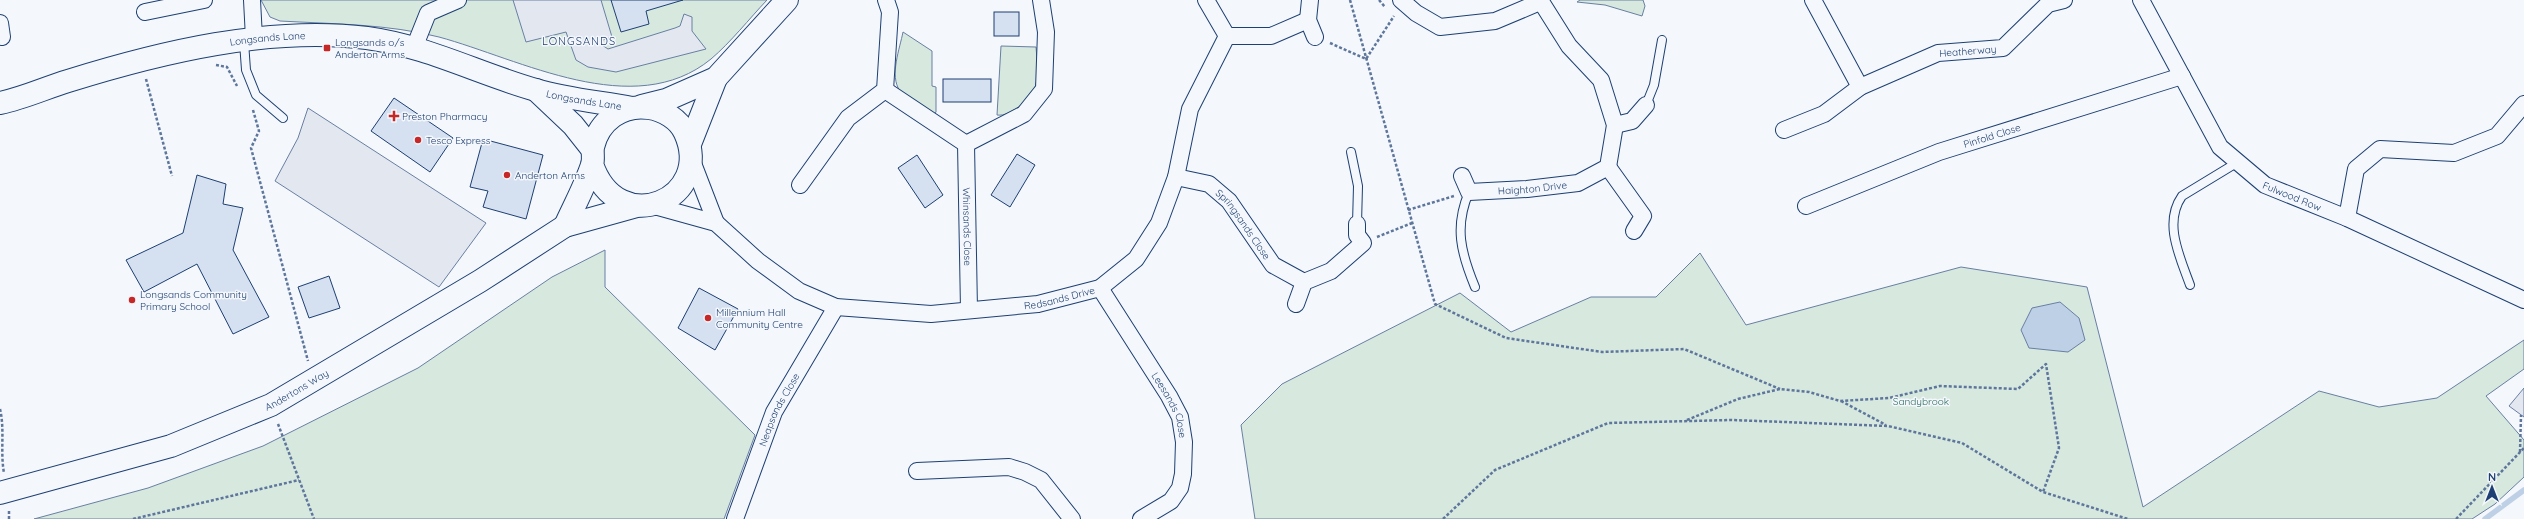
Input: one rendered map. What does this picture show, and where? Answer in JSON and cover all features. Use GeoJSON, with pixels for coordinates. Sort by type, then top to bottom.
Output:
{"type":"FeatureCollection","features":[{"type":"Feature","properties":{"kind":"main road","name":"Longsands Lane"},"geometry":{"type":"LineString","coordinates":[[691,151],[716,78],[787,0]]}},
{"type":"Feature","properties":{"kind":"main road","name":"Longsands Lane"},"geometry":{"type":"LineString","coordinates":[[0,103],[22,98],[68,81],[190,48],[249,40],[314,36],[367,38],[414,48],[536,90],[636,107],[666,100],[716,78]]}},
{"type":"Feature","properties":{"kind":"main road","name":"Longsands Lane"},"geometry":{"type":"LineString","coordinates":[[536,90],[573,125],[592,156]]}},
{"type":"Feature","properties":{"kind":"main road"},"geometry":{"type":"LineString","coordinates":[[565,226],[592,156],[597,134],[606,122],[618,113],[636,107],[656,109],[671,116],[683,128],[691,151],[688,174],[680,189],[667,199],[644,206],[621,202],[607,192],[598,179],[592,156]]}},
{"type":"Feature","properties":{"kind":"main road","name":"Andertons Way"},"geometry":{"type":"LineString","coordinates":[[4,492],[171,446],[271,405],[480,281],[565,226],[644,206]]}},
{"type":"Feature","properties":{"kind":"street"},"geometry":{"type":"LineString","coordinates":[[145,12],[204,0]]}},
{"type":"Feature","properties":{"kind":"street"},"geometry":{"type":"LineString","coordinates":[[249,40],[252,0]]}},
{"type":"Feature","properties":{"kind":"street"},"geometry":{"type":"LineString","coordinates":[[414,48],[428,13],[458,0]]}},
{"type":"Feature","properties":{"kind":"street"},"geometry":{"type":"LineString","coordinates":[[800,185],[848,118],[885,90],[890,12],[886,0]]}},
{"type":"Feature","properties":{"kind":"street"},"geometry":{"type":"LineString","coordinates":[[885,90],[966,144],[1024,114],[1044,89],[1046,32],[1041,0]]}},
{"type":"Feature","properties":{"kind":"street"},"geometry":{"type":"LineString","coordinates":[[1206,0],[1227,36],[1270,36],[1308,20]]}},
{"type":"Feature","properties":{"kind":"street"},"geometry":{"type":"LineString","coordinates":[[1310,0],[1308,20],[1314,37]]}},
{"type":"Feature","properties":{"kind":"street"},"geometry":{"type":"LineString","coordinates":[[1401,0],[1416,13],[1440,27],[1495,21],[1540,1],[1569,46],[1601,80],[1615,125],[1608,167],[1643,216],[1634,231]]}},
{"type":"Feature","properties":{"kind":"street"},"geometry":{"type":"LineString","coordinates":[[1814,0],[1860,87]]}},
{"type":"Feature","properties":{"kind":"street","name":"Heatherway"},"geometry":{"type":"LineString","coordinates":[[1784,130],[1824,114],[1860,87],[1938,53],[2003,48],[2048,4],[2064,0]]}},
{"type":"Feature","properties":{"kind":"street","name":"Fulwood Row"},"geometry":{"type":"LineString","coordinates":[[2142,0],[2220,147],[2265,185],[2347,218],[2524,300]]}},
{"type":"Feature","properties":{"kind":"street","name":"Redsands Drive"},"geometry":{"type":"LineString","coordinates":[[691,151],[716,223],[758,261],[799,291],[836,307],[931,314],[1038,304],[1100,288],[1136,259],[1159,223],[1176,177],[1190,109],[1227,36]]}},
{"type":"Feature","properties":{"kind":"street","name":"Pinfold Close"},"geometry":{"type":"LineString","coordinates":[[1806,206],[1939,152],[2182,76]]}},
{"type":"Feature","properties":{"kind":"street"},"geometry":{"type":"LineString","coordinates":[[2347,218],[2356,169],[2380,149],[2454,153],[2497,136],[2524,104]]}},
{"type":"Feature","properties":{"kind":"street"},"geometry":{"type":"LineString","coordinates":[[1615,125],[1632,121],[1646,105]]}},
{"type":"Feature","properties":{"kind":"street","name":"Whinsands Close"},"geometry":{"type":"LineString","coordinates":[[966,144],[970,310]]}},
{"type":"Feature","properties":{"kind":"street","name":"Haighton Drive"},"geometry":{"type":"LineString","coordinates":[[1469,192],[1527,189],[1578,183],[1608,167]]}},
{"type":"Feature","properties":{"kind":"street"},"geometry":{"type":"LineString","coordinates":[[1462,176],[1469,192]]}},
{"type":"Feature","properties":{"kind":"street","name":"Springsands Close"},"geometry":{"type":"LineString","coordinates":[[1176,177],[1209,184],[1224,197],[1273,265],[1304,282]]}},
{"type":"Feature","properties":{"kind":"street","name":"Redsands Drive"},"geometry":{"type":"LineString","coordinates":[[644,206],[716,223]]}},
{"type":"Feature","properties":{"kind":"street"},"geometry":{"type":"LineString","coordinates":[[1296,304],[1304,282],[1331,271],[1363,243],[1357,235],[1357,224]]}},
{"type":"Feature","properties":{"kind":"street","name":"Leesands Close"},"geometry":{"type":"LineString","coordinates":[[1100,288],[1169,396],[1180,417],[1184,442],[1183,474],[1180,488],[1171,501],[1141,519]]}},
{"type":"Feature","properties":{"kind":"street","name":"Neapsands Close"},"geometry":{"type":"LineString","coordinates":[[735,519],[774,412],[836,307]]}},
{"type":"Feature","properties":{"kind":"street"},"geometry":{"type":"LineString","coordinates":[[917,471],[1009,467],[1025,472],[1041,480],[1072,519]]}},
{"type":"Feature","properties":{"kind":"lane"},"geometry":{"type":"LineString","coordinates":[[249,40],[246,70],[256,95],[283,118]]}},
{"type":"Feature","properties":{"kind":"lane"},"geometry":{"type":"LineString","coordinates":[[1646,105],[1654,85],[1662,40]]}},
{"type":"Feature","properties":{"kind":"lane"},"geometry":{"type":"LineString","coordinates":[[1351,152],[1358,186],[1357,224]]}},
{"type":"Feature","properties":{"kind":"lane"},"geometry":{"type":"LineString","coordinates":[[2190,285],[2173,231],[2176,204],[2182,196],[2238,162]]}},
{"type":"Feature","properties":{"kind":"lane"},"geometry":{"type":"LineString","coordinates":[[1469,192],[1461,209],[1459,234],[1465,264],[1475,288]]}},
{"type":"Feature","properties":{"kind":"path"},"geometry":{"type":"LineString","coordinates":[[1350,0],[1435,304],[1506,338],[1602,352],[1684,349],[1780,389],[1808,392],[1840,401],[1888,426]]}},
{"type":"Feature","properties":{"kind":"path"},"geometry":{"type":"LineString","coordinates":[[1366,59],[1395,16],[1379,0]]}},
{"type":"Feature","properties":{"kind":"path"},"geometry":{"type":"LineString","coordinates":[[1314,37],[1366,59]]}},
{"type":"Feature","properties":{"kind":"path"},"geometry":{"type":"LineString","coordinates":[[142,60],[172,176]]}},
{"type":"Feature","properties":{"kind":"path"},"geometry":{"type":"LineString","coordinates":[[213,65],[227,67],[238,88]]}},
{"type":"Feature","properties":{"kind":"path"},"geometry":{"type":"LineString","coordinates":[[250,106],[254,112],[259,131],[251,148],[257,175],[310,367]]}},
{"type":"Feature","properties":{"kind":"path"},"geometry":{"type":"LineString","coordinates":[[1408,210],[1469,192]]}},
{"type":"Feature","properties":{"kind":"path"},"geometry":{"type":"LineString","coordinates":[[1363,243],[1412,222]]}},
{"type":"Feature","properties":{"kind":"path"},"geometry":{"type":"LineString","coordinates":[[1840,401],[1889,398],[1940,386],[2018,389],[2046,364],[2059,448],[2043,492]]}},
{"type":"Feature","properties":{"kind":"path"},"geometry":{"type":"LineString","coordinates":[[1685,421],[1738,399],[1780,389]]}},
{"type":"Feature","properties":{"kind":"path"},"geometry":{"type":"LineString","coordinates":[[271,405],[314,519]]}},
{"type":"Feature","properties":{"kind":"path"},"geometry":{"type":"LineString","coordinates":[[0,408],[3,423],[0,459],[4,492]]}},
{"type":"Feature","properties":{"kind":"path"},"geometry":{"type":"LineString","coordinates":[[2520,452],[2521,415]]}},
{"type":"Feature","properties":{"kind":"path"},"geometry":{"type":"LineString","coordinates":[[1443,519],[1495,470],[1608,423],[1732,420],[1888,426],[1962,443],[2043,492],[2128,519]]}},
{"type":"Feature","properties":{"kind":"path"},"geometry":{"type":"LineString","coordinates":[[2456,519],[2524,448]]}},
{"type":"Feature","properties":{"kind":"path"},"geometry":{"type":"LineString","coordinates":[[133,519],[299,480]]}},
{"type":"Feature","properties":{"kind":"green space"},"geometry":{"type":"Polygon","coordinates":[[[261,0],[767,0],[733,38],[711,59],[681,77],[647,85],[612,86],[576,80],[540,70],[439,37],[400,29],[360,25],[280,21],[270,17],[261,0]]]}},
{"type":"Feature","properties":{"kind":"green space"},"geometry":{"type":"Polygon","coordinates":[[[1580,0],[1643,0],[1645,6],[1642,16],[1605,5],[1577,2],[1580,0]]]}},
{"type":"Feature","properties":{"kind":"green space"},"geometry":{"type":"Polygon","coordinates":[[[903,32],[932,51],[932,86],[936,87],[936,112],[932,117],[907,98],[900,91],[897,85],[895,70],[903,32]]]}},
{"type":"Feature","properties":{"kind":"green space"},"geometry":{"type":"Polygon","coordinates":[[[1001,46],[1036,47],[1037,81],[1035,89],[1025,102],[1010,112],[997,115],[1001,46]]]}},
{"type":"Feature","properties":{"kind":"green space"},"geometry":{"type":"Polygon","coordinates":[[[605,250],[605,287],[755,435],[724,519],[34,519],[148,488],[263,446],[418,368],[552,277],[605,250]]]}},
{"type":"Feature","properties":{"kind":"green space","name":"Sandybrook"},"geometry":{"type":"Polygon","coordinates":[[[1700,253],[1746,325],[1961,267],[2087,287],[2143,507],[2319,391],[2379,407],[2437,398],[2524,340],[2524,369],[2486,396],[2524,440],[2524,477],[2495,504],[2472,519],[1255,519],[1241,425],[1282,384],[1460,293],[1511,332],[1591,297],[1656,297],[1700,253]]]}},
{"type":"Feature","properties":{"kind":"shaded area"},"geometry":{"type":"Polygon","coordinates":[[[513,0],[601,0],[612,37],[600,41],[602,45],[608,49],[680,26],[684,14],[692,17],[692,31],[706,49],[616,72],[588,67],[576,60],[566,32],[526,42],[513,0]]]}},
{"type":"Feature","properties":{"kind":"shaded area"},"geometry":{"type":"Polygon","coordinates":[[[308,108],[486,223],[439,287],[275,181],[298,138],[308,108]]]}},
{"type":"Feature","properties":{"kind":"shaded area"},"geometry":{"type":"Polygon","coordinates":[[[2524,388],[2524,417],[2509,406],[2524,388]]]}},
{"type":"Feature","properties":{"kind":"water"},"geometry":{"type":"Polygon","coordinates":[[[2060,302],[2079,318],[2085,340],[2068,352],[2029,348],[2021,330],[2032,308],[2060,302]]]}},
{"type":"Feature","properties":{"kind":"building"},"geometry":{"type":"Polygon","coordinates":[[[611,0],[683,0],[646,11],[649,24],[621,32],[611,0]]]}},
{"type":"Feature","properties":{"kind":"building"},"geometry":{"type":"Polygon","coordinates":[[[994,12],[1019,12],[1019,36],[994,36],[994,12]]]}},
{"type":"Feature","properties":{"kind":"building"},"geometry":{"type":"Polygon","coordinates":[[[943,79],[991,79],[991,102],[943,102],[943,79]]]}},
{"type":"Feature","properties":{"kind":"building"},"geometry":{"type":"Polygon","coordinates":[[[394,98],[453,138],[430,172],[371,131],[394,98]]]}},
{"type":"Feature","properties":{"kind":"building"},"geometry":{"type":"Polygon","coordinates":[[[483,139],[543,155],[526,219],[483,207],[488,191],[470,187],[483,139]]]}},
{"type":"Feature","properties":{"kind":"building"},"geometry":{"type":"Polygon","coordinates":[[[1017,154],[1035,165],[1010,207],[991,195],[1017,154]]]}},
{"type":"Feature","properties":{"kind":"building"},"geometry":{"type":"Polygon","coordinates":[[[917,155],[943,195],[925,208],[898,168],[917,155]]]}},
{"type":"Feature","properties":{"kind":"building"},"geometry":{"type":"Polygon","coordinates":[[[197,175],[226,184],[223,204],[243,208],[233,250],[269,317],[233,334],[197,264],[144,292],[126,260],[183,233],[197,175]]]}},
{"type":"Feature","properties":{"kind":"building"},"geometry":{"type":"Polygon","coordinates":[[[329,276],[340,308],[309,318],[298,287],[329,276]]]}},
{"type":"Feature","properties":{"kind":"building","name":"Millennium Hall Community Centre"},"geometry":{"type":"Polygon","coordinates":[[[699,288],[738,309],[715,350],[678,328],[699,288]]]}},
{"type":"Feature","properties":{"kind":"waterway"},"geometry":{"type":"LineString","coordinates":[[2485,519],[2524,490]]}},
{"type":"Feature","properties":{"kind":"place","name":"Longsands o/s Anderton Arms"},"geometry":{"type":"Point","coordinates":[327,48]}},
{"type":"Feature","properties":{"kind":"place","name":"Preston Pharmacy"},"geometry":{"type":"Point","coordinates":[394,116]}},
{"type":"Feature","properties":{"kind":"place","name":"Tesco Express"},"geometry":{"type":"Point","coordinates":[418,140]}},
{"type":"Feature","properties":{"kind":"place","name":"Anderton Arms"},"geometry":{"type":"Point","coordinates":[507,175]}},
{"type":"Feature","properties":{"kind":"place","name":"Longsands Community Primary School"},"geometry":{"type":"Point","coordinates":[132,300]}},
{"type":"Feature","properties":{"kind":"place","name":"Millennium Hall Community Centre"},"geometry":{"type":"Point","coordinates":[708,318]}},
{"type":"Feature","properties":{"kind":"district","name":"LONGSANDS"},"geometry":{"type":"Point","coordinates":[579,41]}}]}
